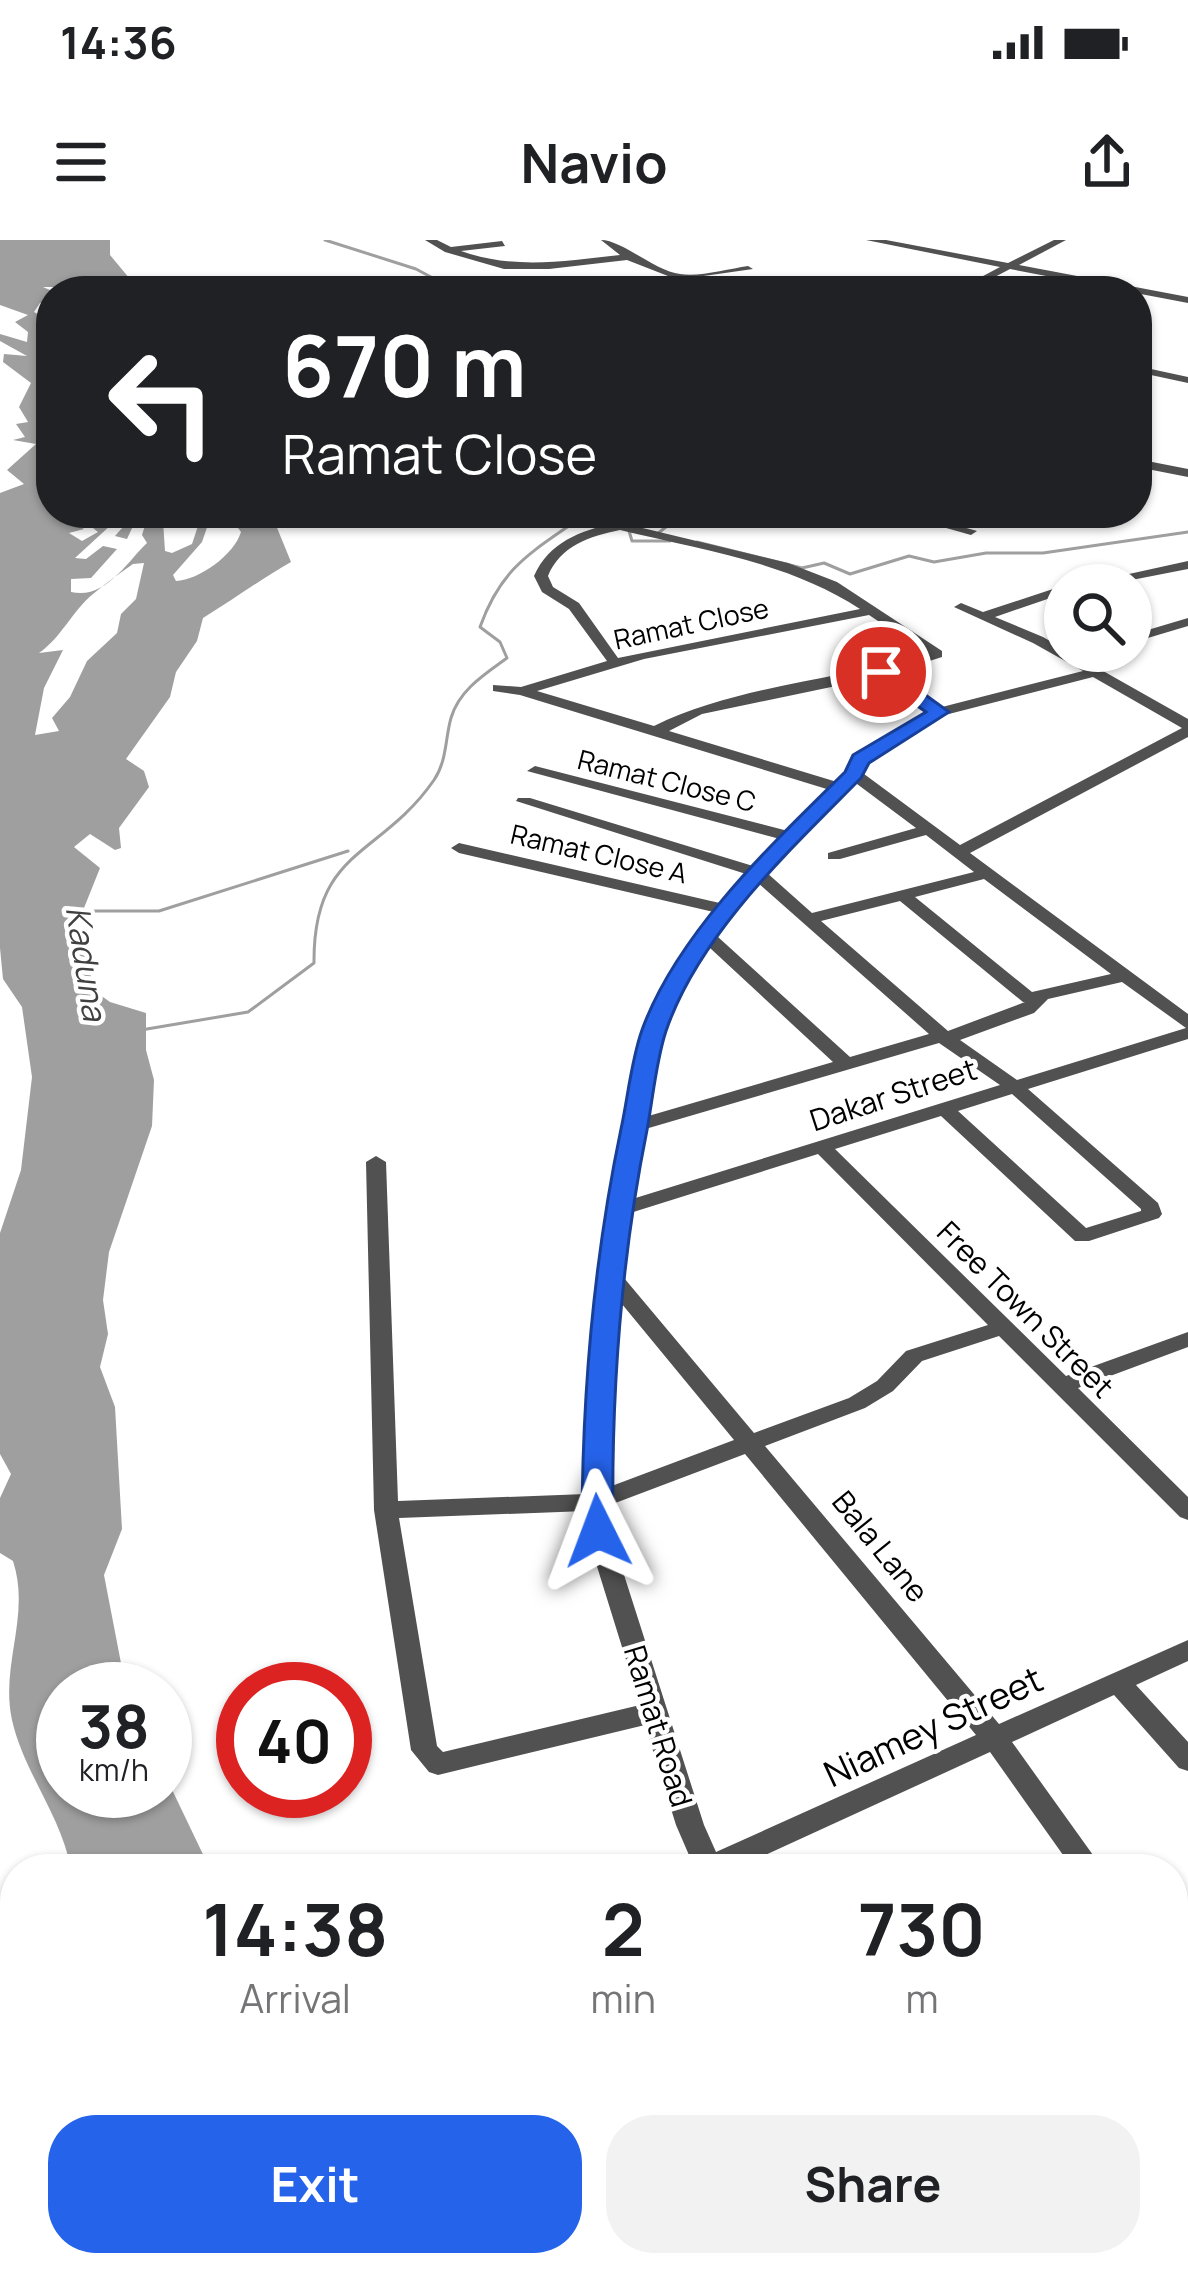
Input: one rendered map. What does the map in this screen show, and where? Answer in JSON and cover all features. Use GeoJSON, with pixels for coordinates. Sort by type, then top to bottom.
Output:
{"type":"FeatureCollection","features":[{"type":"Feature","properties":{"kind":"street"},"geometry":{"type":"LineString","coordinates":[[430,240],[503,269],[628,257]]}},
{"type":"Feature","properties":{"kind":"street"},"geometry":{"type":"LineString","coordinates":[[606,240],[628,257],[674,276]]}},
{"type":"Feature","properties":{"kind":"street"},"geometry":{"type":"LineString","coordinates":[[871,240],[1061,276]]}},
{"type":"Feature","properties":{"kind":"street"},"geometry":{"type":"LineString","coordinates":[[989,276],[1061,240]]}},
{"type":"Feature","properties":{"kind":"street"},"geometry":{"type":"LineString","coordinates":[[448,250],[502,244]]}},
{"type":"Feature","properties":{"kind":"street"},"geometry":{"type":"LineString","coordinates":[[694,276],[748,269]]}},
{"type":"Feature","properties":{"kind":"street"},"geometry":{"type":"LineString","coordinates":[[1165,296],[1188,286]]}},
{"type":"Feature","properties":{"kind":"street"},"geometry":{"type":"LineString","coordinates":[[1152,294],[1188,300]]}},
{"type":"Feature","properties":{"kind":"street"},"geometry":{"type":"LineString","coordinates":[[1152,372],[1188,380]]}},
{"type":"Feature","properties":{"kind":"street"},"geometry":{"type":"LineString","coordinates":[[1152,466],[1188,473]]}},
{"type":"Feature","properties":{"kind":"street"},"geometry":{"type":"LineString","coordinates":[[600,528],[568,542],[544,563],[541,576],[548,589],[574,606],[615,663]]}},
{"type":"Feature","properties":{"kind":"street"},"geometry":{"type":"LineString","coordinates":[[651,528],[832,585],[938,654],[881,672],[697,711],[657,731]]}},
{"type":"Feature","properties":{"kind":"street"},"geometry":{"type":"LineString","coordinates":[[958,528],[970,531]]}},
{"type":"Feature","properties":{"kind":"street"},"geometry":{"type":"LineString","coordinates":[[1152,572],[1188,565]]}},
{"type":"Feature","properties":{"kind":"street"},"geometry":{"type":"LineString","coordinates":[[987,615],[1044,597]]}},
{"type":"Feature","properties":{"kind":"street"},"geometry":{"type":"LineString","coordinates":[[961,607],[987,615],[1188,728]]}},
{"type":"Feature","properties":{"kind":"street","name":"Ramat Close"},"geometry":{"type":"LineString","coordinates":[[522,691],[615,663],[871,611]]}},
{"type":"Feature","properties":{"kind":"street"},"geometry":{"type":"LineString","coordinates":[[1152,634],[1188,622]]}},
{"type":"Feature","properties":{"kind":"street"},"geometry":{"type":"LineString","coordinates":[[881,672],[940,712]]}},
{"type":"Feature","properties":{"kind":"street","name":"Ramat Road"},"geometry":{"type":"LineString","coordinates":[[703,1854],[690,1826],[598,1531],[594,1502],[617,1210],[655,1029],[726,910],[788,836],[847,781],[860,759],[940,712],[1092,674]]}},
{"type":"Feature","properties":{"kind":"street","name":"Ramat Close"},"geometry":{"type":"LineString","coordinates":[[498,688],[847,781],[962,851],[1188,1023]]}},
{"type":"Feature","properties":{"kind":"street"},"geometry":{"type":"LineString","coordinates":[[962,851],[1188,728]]}},
{"type":"Feature","properties":{"kind":"street","name":"Ramat Close C"},"geometry":{"type":"LineString","coordinates":[[535,771],[788,836]]}},
{"type":"Feature","properties":{"kind":"street"},"geometry":{"type":"LineString","coordinates":[[524,801],[756,872],[945,1037],[1014,1086],[1151,1207],[1152,1214],[1082,1236],[944,1108]]}},
{"type":"Feature","properties":{"kind":"street"},"geometry":{"type":"LineString","coordinates":[[834,856],[930,830]]}},
{"type":"Feature","properties":{"kind":"street","name":"Ramat Close A"},"geometry":{"type":"LineString","coordinates":[[459,848],[726,910]]}},
{"type":"Feature","properties":{"kind":"street"},"geometry":{"type":"LineString","coordinates":[[807,919],[989,873]]}},
{"type":"Feature","properties":{"kind":"street"},"geometry":{"type":"LineString","coordinates":[[903,895],[1019,993],[1040,998]]}},
{"type":"Feature","properties":{"kind":"street"},"geometry":{"type":"LineString","coordinates":[[707,936],[845,1063]]}},
{"type":"Feature","properties":{"kind":"street"},"geometry":{"type":"LineString","coordinates":[[635,1126],[945,1037],[1028,1009],[1040,998],[1124,976]]}},
{"type":"Feature","properties":{"kind":"street","name":"Dakar Street"},"geometry":{"type":"LineString","coordinates":[[617,1210],[1188,1033]]}},
{"type":"Feature","properties":{"kind":"street","name":"Free Town Street"},"geometry":{"type":"LineString","coordinates":[[823,1148],[1188,1511]]}},
{"type":"Feature","properties":{"kind":"street"},"geometry":{"type":"LineString","coordinates":[[376,1162],[386,1510],[429,1760],[438,1764],[655,1712]]}},
{"type":"Feature","properties":{"kind":"street","name":"Bala Lane"},"geometry":{"type":"LineString","coordinates":[[609,1274],[752,1440],[994,1737],[1078,1854]]}},
{"type":"Feature","properties":{"kind":"street"},"geometry":{"type":"LineString","coordinates":[[386,1510],[594,1502],[856,1403],[885,1386],[914,1356],[1000,1328]]}},
{"type":"Feature","properties":{"kind":"street"},"geometry":{"type":"LineString","coordinates":[[1062,1386],[1188,1339]]}},
{"type":"Feature","properties":{"kind":"street","name":"Niamey Street"},"geometry":{"type":"LineString","coordinates":[[742,1854],[1188,1650]]}},
{"type":"Feature","properties":{"kind":"street"},"geometry":{"type":"LineString","coordinates":[[1117,1681],[1188,1760]]}},
{"type":"Feature","properties":{"kind":"water"},"geometry":{"type":"Polygon","coordinates":[[[0,240],[110,240],[110,255],[128,276],[36,276],[36,444],[13,440],[25,437],[16,424],[28,422],[19,407],[31,383],[3,362],[4,354],[27,356],[0,341],[0,334],[27,342],[28,332],[15,322],[28,315],[0,305],[0,240]]]}},
{"type":"Feature","properties":{"kind":"water","name":"Kaduna"},"geometry":{"type":"Polygon","coordinates":[[[36,444],[36,528],[82,528],[69,533],[82,541],[98,532],[93,528],[108,528],[75,558],[86,559],[103,546],[117,549],[91,578],[71,579],[71,592],[102,586],[39,653],[63,650],[44,688],[35,735],[59,731],[52,718],[70,697],[87,661],[117,633],[121,614],[136,599],[144,563],[115,576],[147,543],[144,528],[163,528],[165,551],[172,553],[192,544],[197,528],[207,528],[202,542],[173,575],[176,581],[205,571],[223,557],[237,541],[238,528],[277,528],[291,562],[203,618],[197,641],[176,672],[170,697],[126,759],[144,771],[149,787],[119,828],[121,848],[115,850],[90,834],[74,847],[100,868],[74,933],[92,969],[89,987],[110,1002],[146,1013],[146,1050],[154,1080],[152,1126],[109,1252],[103,1300],[108,1334],[100,1367],[115,1407],[122,1529],[104,1575],[121,1662],[36,1662],[36,1781],[12,1720],[9,1700],[18,1581],[13,1561],[0,1553],[0,1498],[11,1474],[0,1454],[0,1233],[21,1170],[32,1077],[22,1007],[3,979],[0,948],[0,493],[24,484],[7,470],[36,444]]]}},
{"type":"Feature","properties":{"kind":"water"},"geometry":{"type":"Polygon","coordinates":[[[124,528],[132,528],[127,539],[115,536],[124,528]]]}},
{"type":"Feature","properties":{"kind":"water"},"geometry":{"type":"Polygon","coordinates":[[[53,1818],[186,1818],[203,1854],[67,1854],[53,1818]]]}},
{"type":"Feature","properties":{"kind":"waterway"},"geometry":{"type":"LineString","coordinates":[[325,240],[429,276]]}},
{"type":"Feature","properties":{"kind":"waterway"},"geometry":{"type":"LineString","coordinates":[[141,1030],[248,1012],[314,963],[317,925],[337,875],[413,806],[434,780],[460,699],[507,658],[500,642],[480,627],[489,605],[510,573],[566,528]]}},
{"type":"Feature","properties":{"kind":"waterway"},"geometry":{"type":"LineString","coordinates":[[657,534],[665,528]]}},
{"type":"Feature","properties":{"kind":"waterway"},"geometry":{"type":"LineString","coordinates":[[634,531],[629,531],[632,541],[670,541]]}},
{"type":"Feature","properties":{"kind":"waterway"},"geometry":{"type":"LineString","coordinates":[[697,542],[802,568],[824,563],[850,574],[909,556],[934,562],[986,553],[1043,553],[1188,532]]}},
{"type":"Feature","properties":{"kind":"waterway","name":"Kaduna"},"geometry":{"type":"LineString","coordinates":[[81,911],[159,911],[348,851]]}},
{"type":"Feature","properties":{"kind":"route"},"geometry":{"type":"LineString","coordinates":[[598,1531],[596,1407],[612,1236],[655,1029],[674,987],[707,936],[788,836],[841,788],[860,759],[940,712],[881,672]]}}]}
